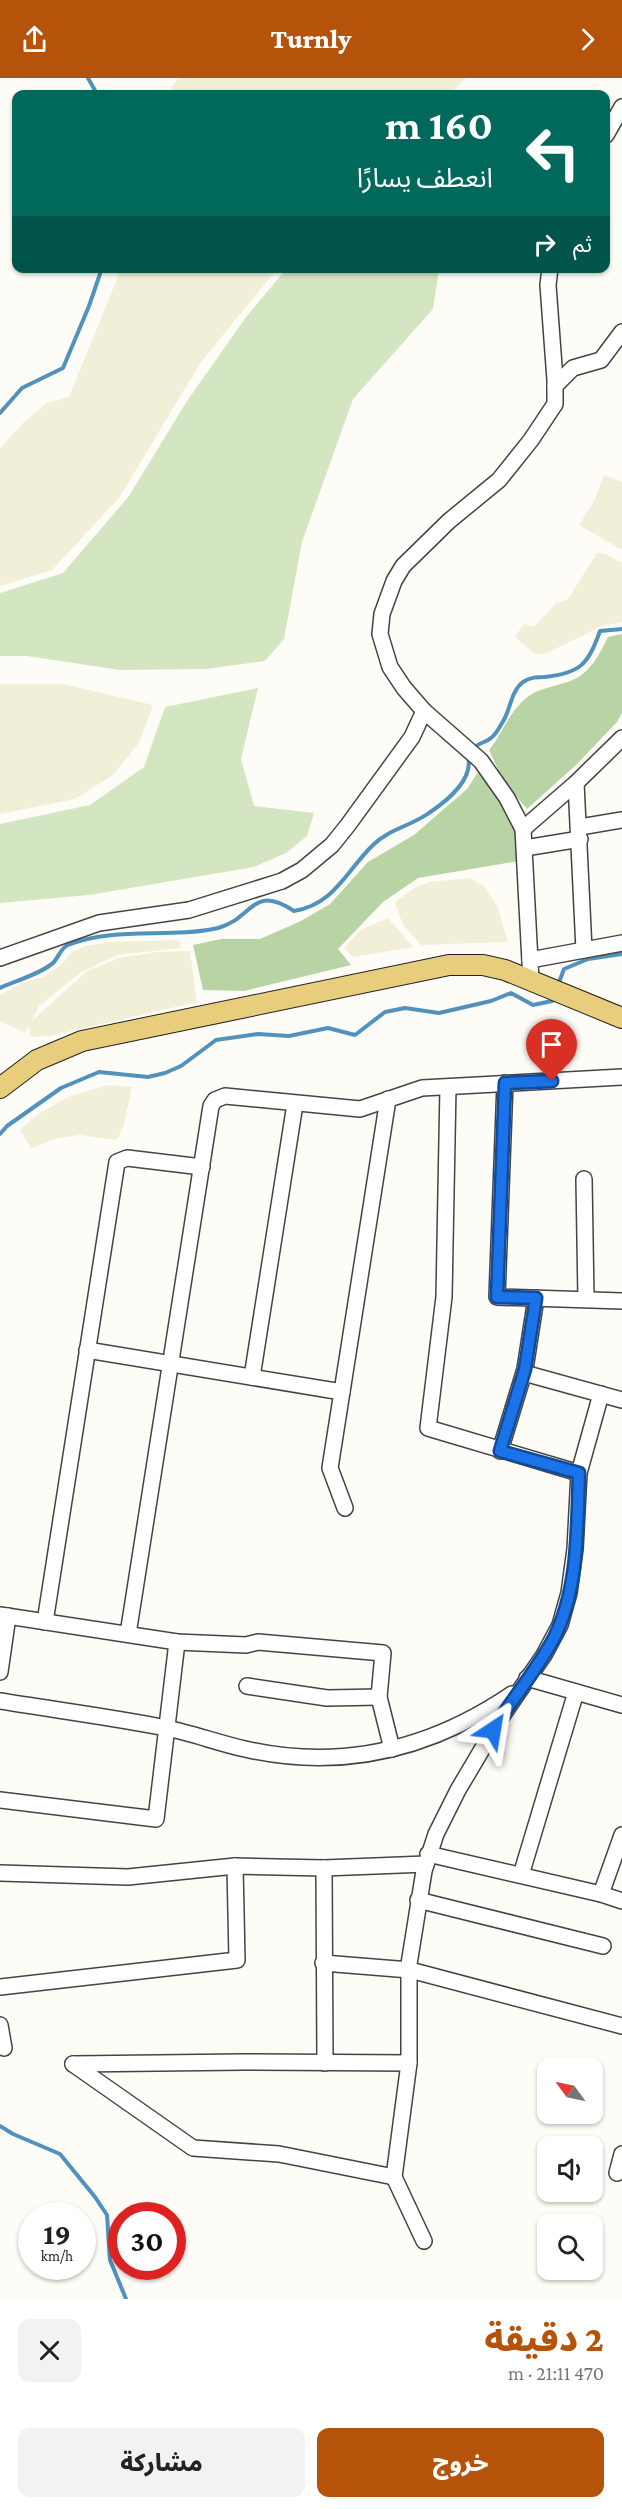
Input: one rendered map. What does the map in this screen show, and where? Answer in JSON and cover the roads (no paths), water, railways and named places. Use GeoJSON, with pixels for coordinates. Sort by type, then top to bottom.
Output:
{"type":"FeatureCollection","features":[{"type":"Feature","properties":{"kind":"main road"},"geometry":{"type":"LineString","coordinates":[[0,1088],[37,1059],[82,1041],[460,964],[483,965],[505,970],[622,1018]]}},
{"type":"Feature","properties":{"kind":"street"},"geometry":{"type":"LineString","coordinates":[[610,128],[622,107]]}},
{"type":"Feature","properties":{"kind":"street"},"geometry":{"type":"LineString","coordinates":[[536,984],[530,960],[523,829],[507,798],[481,761],[424,711],[404,688],[390,667],[380,634],[382,614],[394,581],[403,566],[449,521],[499,480],[531,440],[555,404],[548,285],[549,273]]}},
{"type":"Feature","properties":{"kind":"street"},"geometry":{"type":"LineString","coordinates":[[555,386],[573,368],[601,360],[622,332]]}},
{"type":"Feature","properties":{"kind":"street"},"geometry":{"type":"LineString","coordinates":[[0,958],[99,923],[189,910],[282,881],[302,870],[332,845],[348,825],[412,737],[424,711]]}},
{"type":"Feature","properties":{"kind":"street"},"geometry":{"type":"LineString","coordinates":[[523,829],[576,783],[622,738]]}},
{"type":"Feature","properties":{"kind":"street"},"geometry":{"type":"LineString","coordinates":[[576,783],[584,950]]}},
{"type":"Feature","properties":{"kind":"street"},"geometry":{"type":"LineString","coordinates":[[525,848],[622,820]]}},
{"type":"Feature","properties":{"kind":"street"},"geometry":{"type":"LineString","coordinates":[[530,960],[622,943]]}},
{"type":"Feature","properties":{"kind":"street"},"geometry":{"type":"LineString","coordinates":[[128,1634],[211,1106],[215,1100],[225,1096],[360,1109],[416,1090],[622,1077]]}},
{"type":"Feature","properties":{"kind":"street"},"geometry":{"type":"LineString","coordinates":[[505,1083],[497,1297],[622,1301]]}},
{"type":"Feature","properties":{"kind":"street"},"geometry":{"type":"LineString","coordinates":[[448,1087],[444,1297],[428,1428],[579,1473]]}},
{"type":"Feature","properties":{"kind":"street"},"geometry":{"type":"LineString","coordinates":[[345,1508],[330,1468],[387,1099]]}},
{"type":"Feature","properties":{"kind":"street"},"geometry":{"type":"LineString","coordinates":[[252,1377],[295,1104]]}},
{"type":"Feature","properties":{"kind":"street"},"geometry":{"type":"LineString","coordinates":[[45,1622],[117,1162],[127,1158],[202,1167]]}},
{"type":"Feature","properties":{"kind":"street"},"geometry":{"type":"LineString","coordinates":[[584,1179],[586,1299]]}},
{"type":"Feature","properties":{"kind":"street"},"geometry":{"type":"LineString","coordinates":[[500,1451],[524,1373],[536,1298]]}},
{"type":"Feature","properties":{"kind":"street"},"geometry":{"type":"LineString","coordinates":[[87,1350],[342,1392]]}},
{"type":"Feature","properties":{"kind":"street"},"geometry":{"type":"LineString","coordinates":[[524,1373],[622,1400]]}},
{"type":"Feature","properties":{"kind":"street"},"geometry":{"type":"LineString","coordinates":[[424,2241],[394,2177],[409,2064],[410,1970],[418,1900],[427,1859],[458,1790],[554,1638],[565,1610],[575,1549],[579,1473],[601,1395]]}},
{"type":"Feature","properties":{"kind":"street"},"geometry":{"type":"LineString","coordinates":[[0,1672],[4,1616],[177,1642],[246,1645],[258,1642],[383,1653],[380,1697],[392,1749]]}},
{"type":"Feature","properties":{"kind":"street"},"geometry":{"type":"LineString","coordinates":[[0,1800],[156,1819],[177,1642]]}},
{"type":"Feature","properties":{"kind":"street"},"geometry":{"type":"LineString","coordinates":[[0,1701],[168,1728],[247,1749],[305,1756],[349,1757],[392,1749],[424,1739],[492,1707],[524,1683],[576,1692],[622,1705]]}},
{"type":"Feature","properties":{"kind":"street"},"geometry":{"type":"LineString","coordinates":[[247,1686],[327,1698],[380,1697]]}},
{"type":"Feature","properties":{"kind":"street"},"geometry":{"type":"LineString","coordinates":[[521,1875],[576,1692]]}},
{"type":"Feature","properties":{"kind":"street"},"geometry":{"type":"LineString","coordinates":[[601,1894],[622,1835]]}},
{"type":"Feature","properties":{"kind":"street"},"geometry":{"type":"LineString","coordinates":[[0,1873],[128,1877],[235,1866],[324,1868],[427,1859],[521,1875],[622,1901]]}},
{"type":"Feature","properties":{"kind":"street"},"geometry":{"type":"LineString","coordinates":[[0,1987],[237,1960],[235,1866]]}},
{"type":"Feature","properties":{"kind":"street"},"geometry":{"type":"LineString","coordinates":[[324,1868],[325,2062]]}},
{"type":"Feature","properties":{"kind":"street"},"geometry":{"type":"LineString","coordinates":[[418,1900],[603,1946]]}},
{"type":"Feature","properties":{"kind":"street"},"geometry":{"type":"LineString","coordinates":[[323,1963],[410,1970],[622,2026]]}},
{"type":"Feature","properties":{"kind":"street"},"geometry":{"type":"LineString","coordinates":[[0,2025],[4,2048]]}},
{"type":"Feature","properties":{"kind":"street"},"geometry":{"type":"LineString","coordinates":[[394,2177],[279,2154],[193,2148],[73,2064],[325,2062],[409,2064]]}},
{"type":"Feature","properties":{"kind":"street"},"geometry":{"type":"LineString","coordinates":[[617,2172],[622,2154]]}},
{"type":"Feature","properties":{"kind":"waterway"},"geometry":{"type":"LineString","coordinates":[[88,78],[95,90]]}},
{"type":"Feature","properties":{"kind":"waterway"},"geometry":{"type":"LineString","coordinates":[[0,413],[22,388],[63,368],[100,273]]}},
{"type":"Feature","properties":{"kind":"waterway"},"geometry":{"type":"LineString","coordinates":[[472,750],[496,733],[505,718],[513,696],[523,682],[531,678],[567,673],[575,669],[587,659],[600,631],[622,629]]}},
{"type":"Feature","properties":{"kind":"waterway"},"geometry":{"type":"LineString","coordinates":[[0,988],[43,970],[54,962],[66,946],[86,939],[124,934],[181,933],[218,928],[230,924],[261,902],[280,903],[294,911],[308,907],[330,894],[379,840],[422,817],[451,796],[467,773],[468,756]]}},
{"type":"Feature","properties":{"kind":"waterway"},"geometry":{"type":"LineString","coordinates":[[558,985],[564,969],[588,959],[622,954]]}},
{"type":"Feature","properties":{"kind":"waterway"},"geometry":{"type":"LineString","coordinates":[[0,1134],[7,1126],[61,1088],[99,1072],[148,1077],[165,1073],[181,1066],[216,1040],[258,1034],[289,1036],[328,1028],[355,1035],[385,1012],[405,1008],[439,1013],[491,1001],[511,993],[533,1005],[552,1001],[553,998]]}},
{"type":"Feature","properties":{"kind":"waterway"},"geometry":{"type":"LineString","coordinates":[[0,2126],[60,2154],[95,2197],[107,2215],[110,2260],[126,2299]]}}]}
